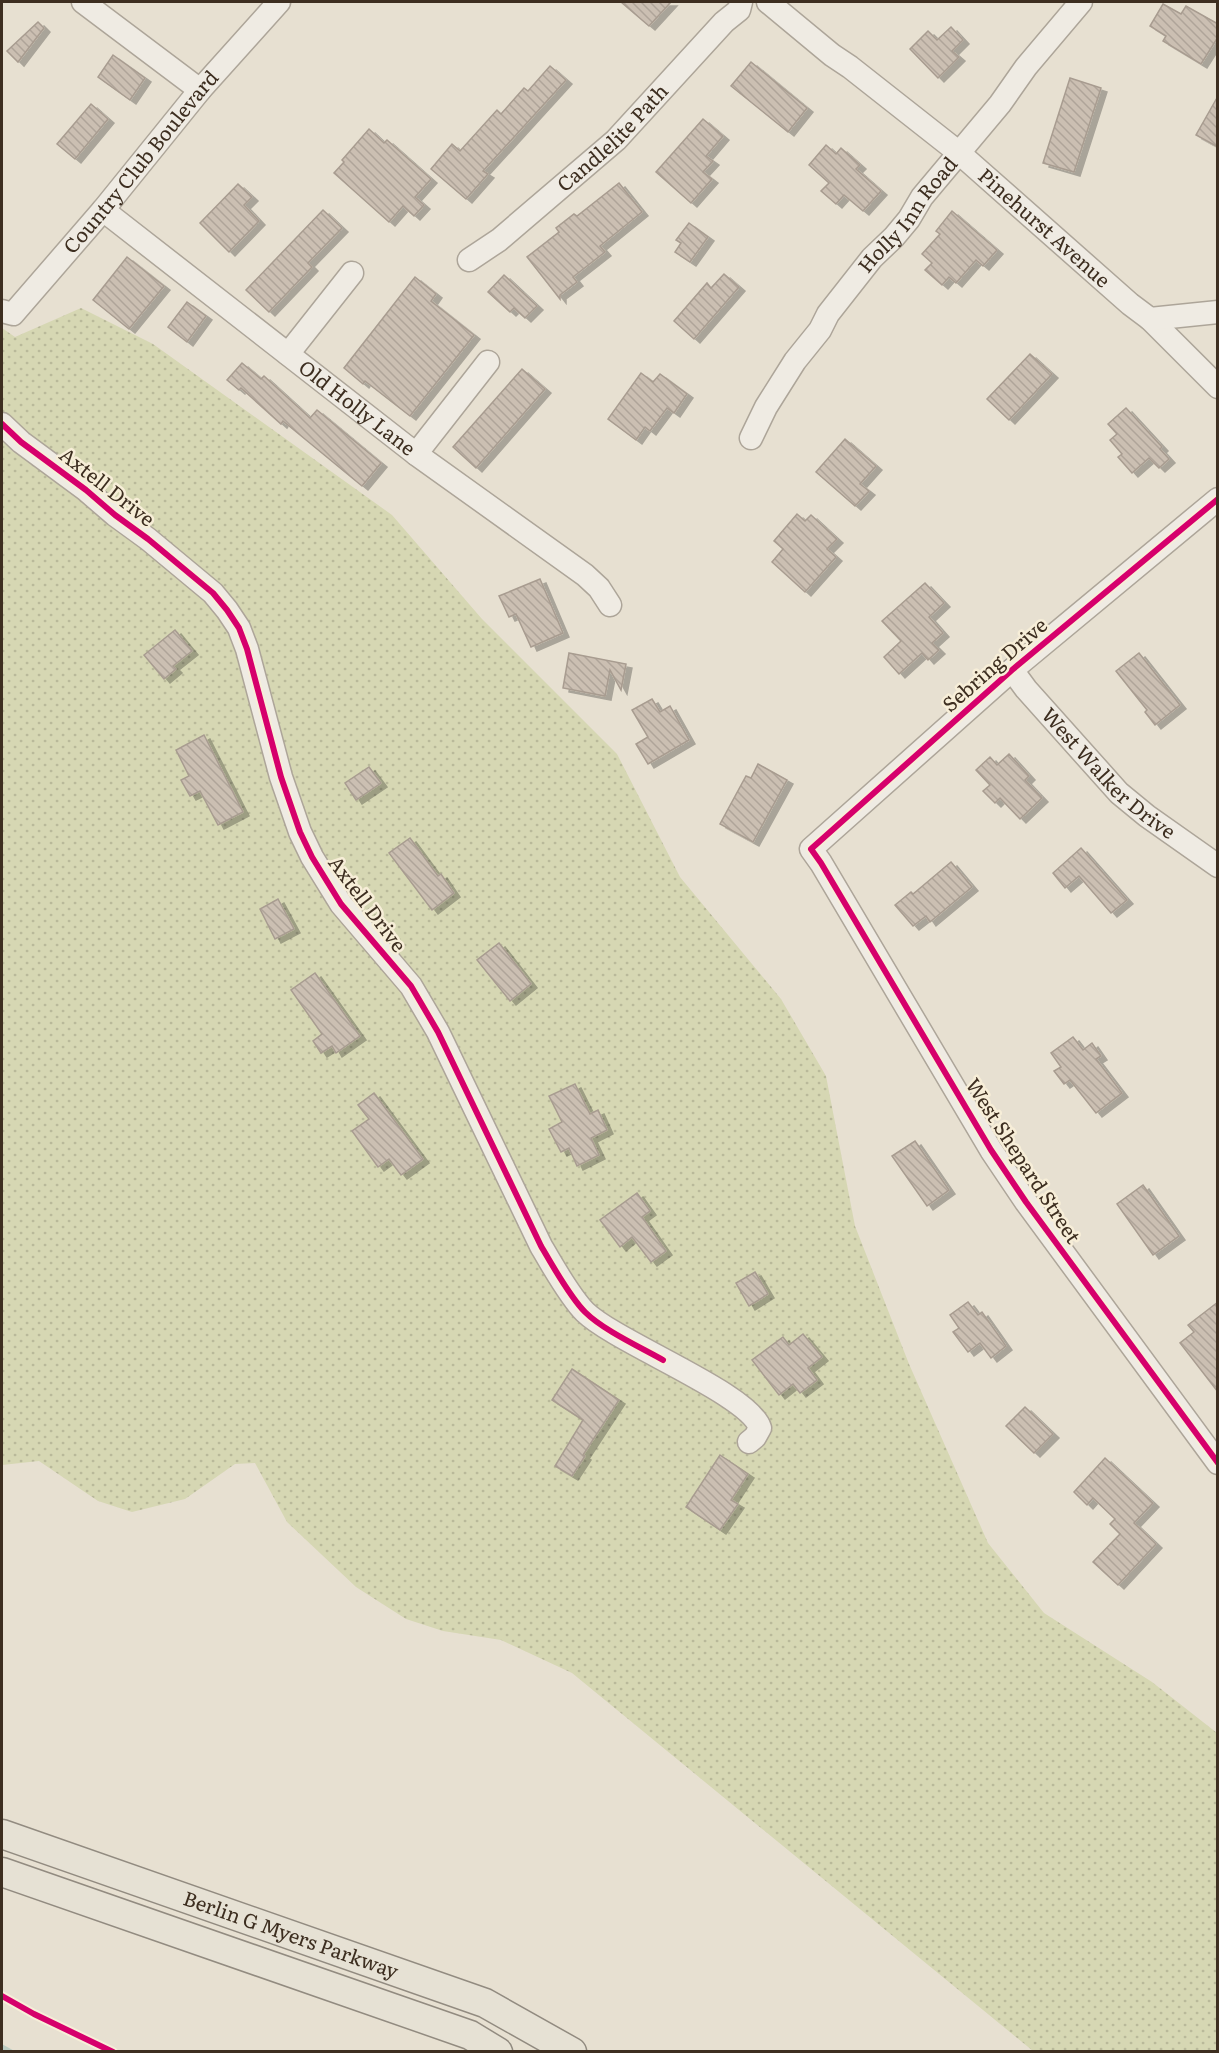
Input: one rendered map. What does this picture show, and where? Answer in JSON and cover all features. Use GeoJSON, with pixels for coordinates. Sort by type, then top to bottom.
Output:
{"type":"FeatureCollection","features":[{"type":"Feature","properties":{"kind":"main road","name":"Berlin G Myers Parkway"},"geometry":{"type":"LineString","coordinates":[[2,1834],[485,2003],[573,2052]]}},
{"type":"Feature","properties":{"kind":"main road","name":"Berlin G Myers Parkway"},"geometry":{"type":"LineString","coordinates":[[2,1872],[470,2036],[498,2052]]}},
{"type":"Feature","properties":{"kind":"street"},"geometry":{"type":"LineString","coordinates":[[83,2],[200,90]]}},
{"type":"Feature","properties":{"kind":"street","name":"Country Club Boulevard"},"geometry":{"type":"LineString","coordinates":[[6,317],[103,210],[200,90],[279,2]]}},
{"type":"Feature","properties":{"kind":"street","name":"Candlelite Path"},"geometry":{"type":"LineString","coordinates":[[469,260],[499,240],[616,140],[724,22],[739,10],[741,2]]}},
{"type":"Feature","properties":{"kind":"street","name":"Pinehurst Avenue"},"geometry":{"type":"LineString","coordinates":[[768,2],[832,55],[958,152],[1130,304],[1150,319],[1218,387]]}},
{"type":"Feature","properties":{"kind":"street","name":"Holly Inn Road"},"geometry":{"type":"LineString","coordinates":[[751,438],[766,407],[795,361],[820,330],[828,314],[872,258],[909,219],[922,197],[1081,2]]}},
{"type":"Feature","properties":{"kind":"street","name":"Old Holly Lane"},"geometry":{"type":"LineString","coordinates":[[103,210],[416,454],[585,575],[599,588],[610,604]]}},
{"type":"Feature","properties":{"kind":"street"},"geometry":{"type":"LineString","coordinates":[[288,354],[352,273]]}},
{"type":"Feature","properties":{"kind":"street"},"geometry":{"type":"LineString","coordinates":[[1150,319],[1218,312]]}},
{"type":"Feature","properties":{"kind":"street"},"geometry":{"type":"LineString","coordinates":[[416,454],[488,362]]}},
{"type":"Feature","properties":{"kind":"street","name":"Axtell Drive"},"geometry":{"type":"LineString","coordinates":[[2,424],[21,442],[86,490],[205,586],[227,610],[247,649],[281,777],[300,832],[312,857],[341,904],[411,986],[438,1032],[541,1246],[555,1270],[585,1311],[623,1338],[725,1394],[754,1416],[759,1428],[755,1437],[748,1442]]}},
{"type":"Feature","properties":{"kind":"street","name":"Sebring Drive"},"geometry":{"type":"LineString","coordinates":[[821,863],[811,849],[1012,670],[1218,499]]}},
{"type":"Feature","properties":{"kind":"street","name":"West Walker Drive"},"geometry":{"type":"LineString","coordinates":[[1012,670],[1026,689],[1119,793],[1147,816],[1218,866]]}},
{"type":"Feature","properties":{"kind":"street","name":"West Shepard Street"},"geometry":{"type":"LineString","coordinates":[[821,863],[991,1150],[1026,1202],[1218,1463]]}},
{"type":"Feature","properties":{"kind":"green space"},"geometry":{"type":"Polygon","coordinates":[[[81,308],[153,344],[392,515],[482,619],[617,754],[680,877],[781,999],[826,1076],[855,1226],[909,1364],[988,1543],[1044,1613],[1152,1682],[1217,1733],[1217,2051],[1033,2051],[572,1673],[501,1640],[443,1631],[406,1619],[356,1587],[287,1522],[255,1463],[235,1464],[185,1499],[132,1512],[98,1501],[39,1461],[2,1465],[2,328],[15,337],[81,308]]]}},
{"type":"Feature","properties":{"kind":"building"},"geometry":{"type":"Polygon","coordinates":[[[621,2],[671,2],[649,26],[621,2]]]}},
{"type":"Feature","properties":{"kind":"building"},"geometry":{"type":"Polygon","coordinates":[[[1163,4],[1181,14],[1186,6],[1218,24],[1218,37],[1201,64],[1163,41],[1166,36],[1150,26],[1163,4]]]}},
{"type":"Feature","properties":{"kind":"building"},"geometry":{"type":"Polygon","coordinates":[[[38,22],[44,28],[18,62],[7,51],[38,22]]]}},
{"type":"Feature","properties":{"kind":"building"},"geometry":{"type":"Polygon","coordinates":[[[951,27],[963,40],[952,51],[959,57],[938,78],[910,49],[928,31],[937,40],[951,27]]]}},
{"type":"Feature","properties":{"kind":"building"},"geometry":{"type":"Polygon","coordinates":[[[113,55],[145,78],[130,100],[98,77],[113,55]]]}},
{"type":"Feature","properties":{"kind":"building"},"geometry":{"type":"Polygon","coordinates":[[[751,62],[807,108],[788,132],[731,86],[751,62]]]}},
{"type":"Feature","properties":{"kind":"building"},"geometry":{"type":"Polygon","coordinates":[[[550,66],[566,80],[483,171],[488,174],[466,199],[431,169],[452,144],[460,151],[497,110],[501,114],[524,88],[528,91],[550,66]]]}},
{"type":"Feature","properties":{"kind":"building"},"geometry":{"type":"Polygon","coordinates":[[[1070,78],[1101,88],[1074,172],[1043,163],[1070,78]]]}},
{"type":"Feature","properties":{"kind":"building"},"geometry":{"type":"Polygon","coordinates":[[[1218,96],[1218,147],[1196,135],[1218,96]]]}},
{"type":"Feature","properties":{"kind":"building"},"geometry":{"type":"Polygon","coordinates":[[[91,104],[108,119],[75,159],[57,144],[91,104]]]}},
{"type":"Feature","properties":{"kind":"building"},"geometry":{"type":"Polygon","coordinates":[[[703,119],[723,136],[706,156],[713,161],[703,172],[712,179],[691,203],[656,172],[703,119]]]}},
{"type":"Feature","properties":{"kind":"building"},"geometry":{"type":"Polygon","coordinates":[[[369,129],[384,143],[387,140],[431,179],[415,197],[424,205],[414,216],[403,206],[389,222],[334,173],[344,162],[342,160],[369,129]]]}},
{"type":"Feature","properties":{"kind":"building"},"geometry":{"type":"Polygon","coordinates":[[[826,145],[836,154],[841,148],[860,165],[856,169],[881,191],[863,211],[844,195],[836,204],[821,191],[829,183],[809,165],[826,145]]]}},
{"type":"Feature","properties":{"kind":"building"},"geometry":{"type":"Polygon","coordinates":[[[619,183],[642,212],[600,246],[605,252],[573,277],[577,282],[560,295],[560,299],[527,257],[559,232],[556,228],[574,214],[577,216],[619,183]]]}},
{"type":"Feature","properties":{"kind":"building"},"geometry":{"type":"Polygon","coordinates":[[[238,184],[252,197],[244,205],[259,221],[229,252],[200,223],[238,184]]]}},
{"type":"Feature","properties":{"kind":"building"},"geometry":{"type":"Polygon","coordinates":[[[323,210],[342,228],[308,263],[312,267],[269,312],[246,290],[323,210]]]}},
{"type":"Feature","properties":{"kind":"building"},"geometry":{"type":"Polygon","coordinates":[[[952,211],[997,250],[983,266],[976,260],[956,283],[949,277],[942,285],[925,270],[932,263],[922,254],[940,234],[936,231],[952,211]]]}},
{"type":"Feature","properties":{"kind":"building"},"geometry":{"type":"Polygon","coordinates":[[[689,223],[708,237],[690,262],[675,252],[681,243],[676,240],[689,223]]]}},
{"type":"Feature","properties":{"kind":"building"},"geometry":{"type":"Polygon","coordinates":[[[127,257],[164,286],[129,329],[93,300],[127,257]]]}},
{"type":"Feature","properties":{"kind":"building"},"geometry":{"type":"Polygon","coordinates":[[[724,274],[739,287],[694,339],[674,321],[707,283],[711,288],[724,274]]]}},
{"type":"Feature","properties":{"kind":"building"},"geometry":{"type":"Polygon","coordinates":[[[504,275],[537,306],[525,318],[514,308],[510,312],[488,292],[504,275]]]}},
{"type":"Feature","properties":{"kind":"building"},"geometry":{"type":"Polygon","coordinates":[[[415,277],[436,294],[431,301],[474,335],[410,416],[365,381],[363,384],[344,368],[415,277]]]}},
{"type":"Feature","properties":{"kind":"building"},"geometry":{"type":"Polygon","coordinates":[[[187,302],[206,316],[187,342],[168,327],[187,302]]]}},
{"type":"Feature","properties":{"kind":"building"},"geometry":{"type":"Polygon","coordinates":[[[1030,354],[1052,374],[1009,420],[987,399],[1030,354]]]}},
{"type":"Feature","properties":{"kind":"building"},"geometry":{"type":"Polygon","coordinates":[[[242,363],[261,379],[264,376],[310,418],[317,410],[381,463],[362,486],[283,421],[281,424],[241,388],[239,390],[227,380],[242,363]]]}},
{"type":"Feature","properties":{"kind":"building"},"geometry":{"type":"Polygon","coordinates":[[[522,369],[545,389],[476,468],[453,447],[522,369]]]}},
{"type":"Feature","properties":{"kind":"building"},"geometry":{"type":"Polygon","coordinates":[[[641,373],[653,382],[660,374],[687,394],[674,413],[667,408],[650,431],[645,427],[636,440],[608,419],[641,373]]]}},
{"type":"Feature","properties":{"kind":"building"},"geometry":{"type":"Polygon","coordinates":[[[1126,408],[1162,447],[1160,449],[1169,459],[1159,468],[1149,458],[1132,473],[1118,457],[1122,454],[1110,440],[1117,434],[1108,424],[1126,408]]]}},
{"type":"Feature","properties":{"kind":"building"},"geometry":{"type":"Polygon","coordinates":[[[845,439],[876,466],[860,484],[869,491],[855,506],[816,472],[845,439]]]}},
{"type":"Feature","properties":{"kind":"building"},"geometry":{"type":"Polygon","coordinates":[[[797,514],[805,521],[811,515],[837,539],[827,549],[836,557],[805,592],[772,562],[783,549],[774,541],[797,514]]]}},
{"type":"Feature","properties":{"kind":"building"},"geometry":{"type":"Polygon","coordinates":[[[540,579],[563,633],[531,647],[516,614],[509,617],[499,596],[540,579]]]}},
{"type":"Feature","properties":{"kind":"building"},"geometry":{"type":"Polygon","coordinates":[[[925,583],[944,603],[929,617],[943,633],[932,643],[939,650],[928,660],[922,653],[899,674],[884,657],[901,641],[882,621],[925,583]]]}},
{"type":"Feature","properties":{"kind":"building"},"geometry":{"type":"Polygon","coordinates":[[[175,630],[192,651],[173,666],[176,669],[164,679],[144,655],[175,630]]]}},
{"type":"Feature","properties":{"kind":"building"},"geometry":{"type":"Polygon","coordinates":[[[569,653],[626,664],[621,690],[610,670],[605,696],[563,688],[569,653]]]}},
{"type":"Feature","properties":{"kind":"building"},"geometry":{"type":"Polygon","coordinates":[[[1139,653],[1180,705],[1155,725],[1145,712],[1147,710],[1116,671],[1139,653]]]}},
{"type":"Feature","properties":{"kind":"building"},"geometry":{"type":"Polygon","coordinates":[[[652,699],[660,712],[670,706],[689,740],[648,764],[636,744],[648,737],[632,710],[652,699]]]}},
{"type":"Feature","properties":{"kind":"building"},"geometry":{"type":"Polygon","coordinates":[[[204,735],[243,812],[218,825],[200,791],[190,796],[181,780],[189,776],[176,750],[204,735]]]}},
{"type":"Feature","properties":{"kind":"building"},"geometry":{"type":"Polygon","coordinates":[[[1009,754],[1029,776],[1025,780],[1042,798],[1020,819],[1000,798],[995,803],[983,791],[990,785],[976,770],[990,757],[997,765],[1009,754]]]}},
{"type":"Feature","properties":{"kind":"building"},"geometry":{"type":"Polygon","coordinates":[[[758,764],[787,780],[753,842],[720,824],[746,776],[751,778],[758,764]]]}},
{"type":"Feature","properties":{"kind":"building"},"geometry":{"type":"Polygon","coordinates":[[[369,767],[381,783],[356,800],[345,783],[369,767]]]}},
{"type":"Feature","properties":{"kind":"building"},"geometry":{"type":"Polygon","coordinates":[[[410,838],[438,876],[441,874],[454,893],[432,910],[389,853],[410,838]]]}},
{"type":"Feature","properties":{"kind":"building"},"geometry":{"type":"Polygon","coordinates":[[[1081,848],[1127,900],[1111,913],[1079,876],[1065,888],[1053,873],[1081,848]]]}},
{"type":"Feature","properties":{"kind":"building"},"geometry":{"type":"Polygon","coordinates":[[[951,862],[972,887],[930,922],[926,916],[913,926],[895,905],[911,892],[913,894],[951,862]]]}},
{"type":"Feature","properties":{"kind":"building"},"geometry":{"type":"Polygon","coordinates":[[[278,899],[294,929],[275,939],[260,909],[278,899]]]}},
{"type":"Feature","properties":{"kind":"building"},"geometry":{"type":"Polygon","coordinates":[[[499,943],[531,984],[510,1001],[477,960],[499,943]]]}},
{"type":"Feature","properties":{"kind":"building"},"geometry":{"type":"Polygon","coordinates":[[[315,973],[360,1036],[336,1053],[332,1046],[321,1053],[313,1041],[322,1034],[291,990],[315,973]]]}},
{"type":"Feature","properties":{"kind":"building"},"geometry":{"type":"Polygon","coordinates":[[[1073,1037],[1083,1050],[1092,1043],[1101,1056],[1096,1059],[1122,1093],[1096,1113],[1070,1080],[1064,1084],[1054,1071],[1061,1067],[1051,1053],[1073,1037]]]}},
{"type":"Feature","properties":{"kind":"building"},"geometry":{"type":"Polygon","coordinates":[[[575,1084],[590,1114],[598,1110],[607,1130],[591,1138],[599,1155],[577,1166],[569,1148],[561,1152],[549,1129],[562,1122],[549,1096],[575,1084]]]}},
{"type":"Feature","properties":{"kind":"building"},"geometry":{"type":"Polygon","coordinates":[[[374,1093],[423,1159],[401,1175],[389,1159],[378,1167],[352,1131],[369,1119],[358,1105],[374,1093]]]}},
{"type":"Feature","properties":{"kind":"building"},"geometry":{"type":"Polygon","coordinates":[[[915,1141],[949,1190],[927,1206],[892,1156],[915,1141]]]}},
{"type":"Feature","properties":{"kind":"building"},"geometry":{"type":"Polygon","coordinates":[[[1143,1185],[1179,1236],[1153,1255],[1117,1204],[1143,1185]]]}},
{"type":"Feature","properties":{"kind":"building"},"geometry":{"type":"Polygon","coordinates":[[[637,1193],[650,1211],[642,1217],[666,1251],[651,1262],[632,1237],[620,1247],[600,1220],[637,1193]]]}},
{"type":"Feature","properties":{"kind":"building"},"geometry":{"type":"Polygon","coordinates":[[[755,1272],[768,1294],[749,1306],[736,1283],[755,1272]]]}},
{"type":"Feature","properties":{"kind":"building"},"geometry":{"type":"Polygon","coordinates":[[[968,1302],[978,1315],[982,1312],[1006,1346],[991,1358],[980,1343],[968,1352],[953,1332],[959,1328],[950,1315],[968,1302]]]}},
{"type":"Feature","properties":{"kind":"building"},"geometry":{"type":"Polygon","coordinates":[[[1218,1302],[1218,1392],[1180,1343],[1194,1332],[1188,1325],[1218,1302]]]}},
{"type":"Feature","properties":{"kind":"building"},"geometry":{"type":"Polygon","coordinates":[[[803,1334],[822,1357],[808,1368],[817,1380],[800,1393],[793,1384],[779,1395],[752,1360],[783,1337],[789,1345],[803,1334]]]}},
{"type":"Feature","properties":{"kind":"building"},"geometry":{"type":"Polygon","coordinates":[[[572,1369],[619,1400],[572,1476],[555,1466],[583,1420],[552,1400],[572,1369]]]}},
{"type":"Feature","properties":{"kind":"building"},"geometry":{"type":"Polygon","coordinates":[[[1025,1407],[1053,1434],[1034,1453],[1006,1426],[1025,1407]]]}},
{"type":"Feature","properties":{"kind":"building"},"geometry":{"type":"Polygon","coordinates":[[[720,1455],[748,1474],[731,1500],[738,1504],[720,1530],[686,1507],[720,1455]]]}},
{"type":"Feature","properties":{"kind":"building"},"geometry":{"type":"Polygon","coordinates":[[[1105,1458],[1153,1503],[1134,1523],[1156,1544],[1118,1585],[1093,1562],[1120,1534],[1110,1524],[1115,1519],[1093,1498],[1087,1505],[1074,1492],[1105,1458]]]}},
{"type":"Feature","properties":{"kind":"waterway"},"geometry":{"type":"LineString","coordinates":[[2,2047],[11,2052]]}},
{"type":"Feature","properties":{"kind":"cycle path"},"geometry":{"type":"LineString","coordinates":[[2,424],[21,442],[148,539],[213,593],[227,610],[239,628],[247,649],[281,777],[300,832],[312,857],[341,904],[411,986],[438,1032],[541,1246],[567,1290],[593,1319],[663,1360]]}},
{"type":"Feature","properties":{"kind":"cycle path"},"geometry":{"type":"LineString","coordinates":[[1218,499],[1012,670],[811,849],[991,1150],[1026,1202],[1218,1463]]}},
{"type":"Feature","properties":{"kind":"cycle path"},"geometry":{"type":"LineString","coordinates":[[2,1996],[113,2052]]}}]}
